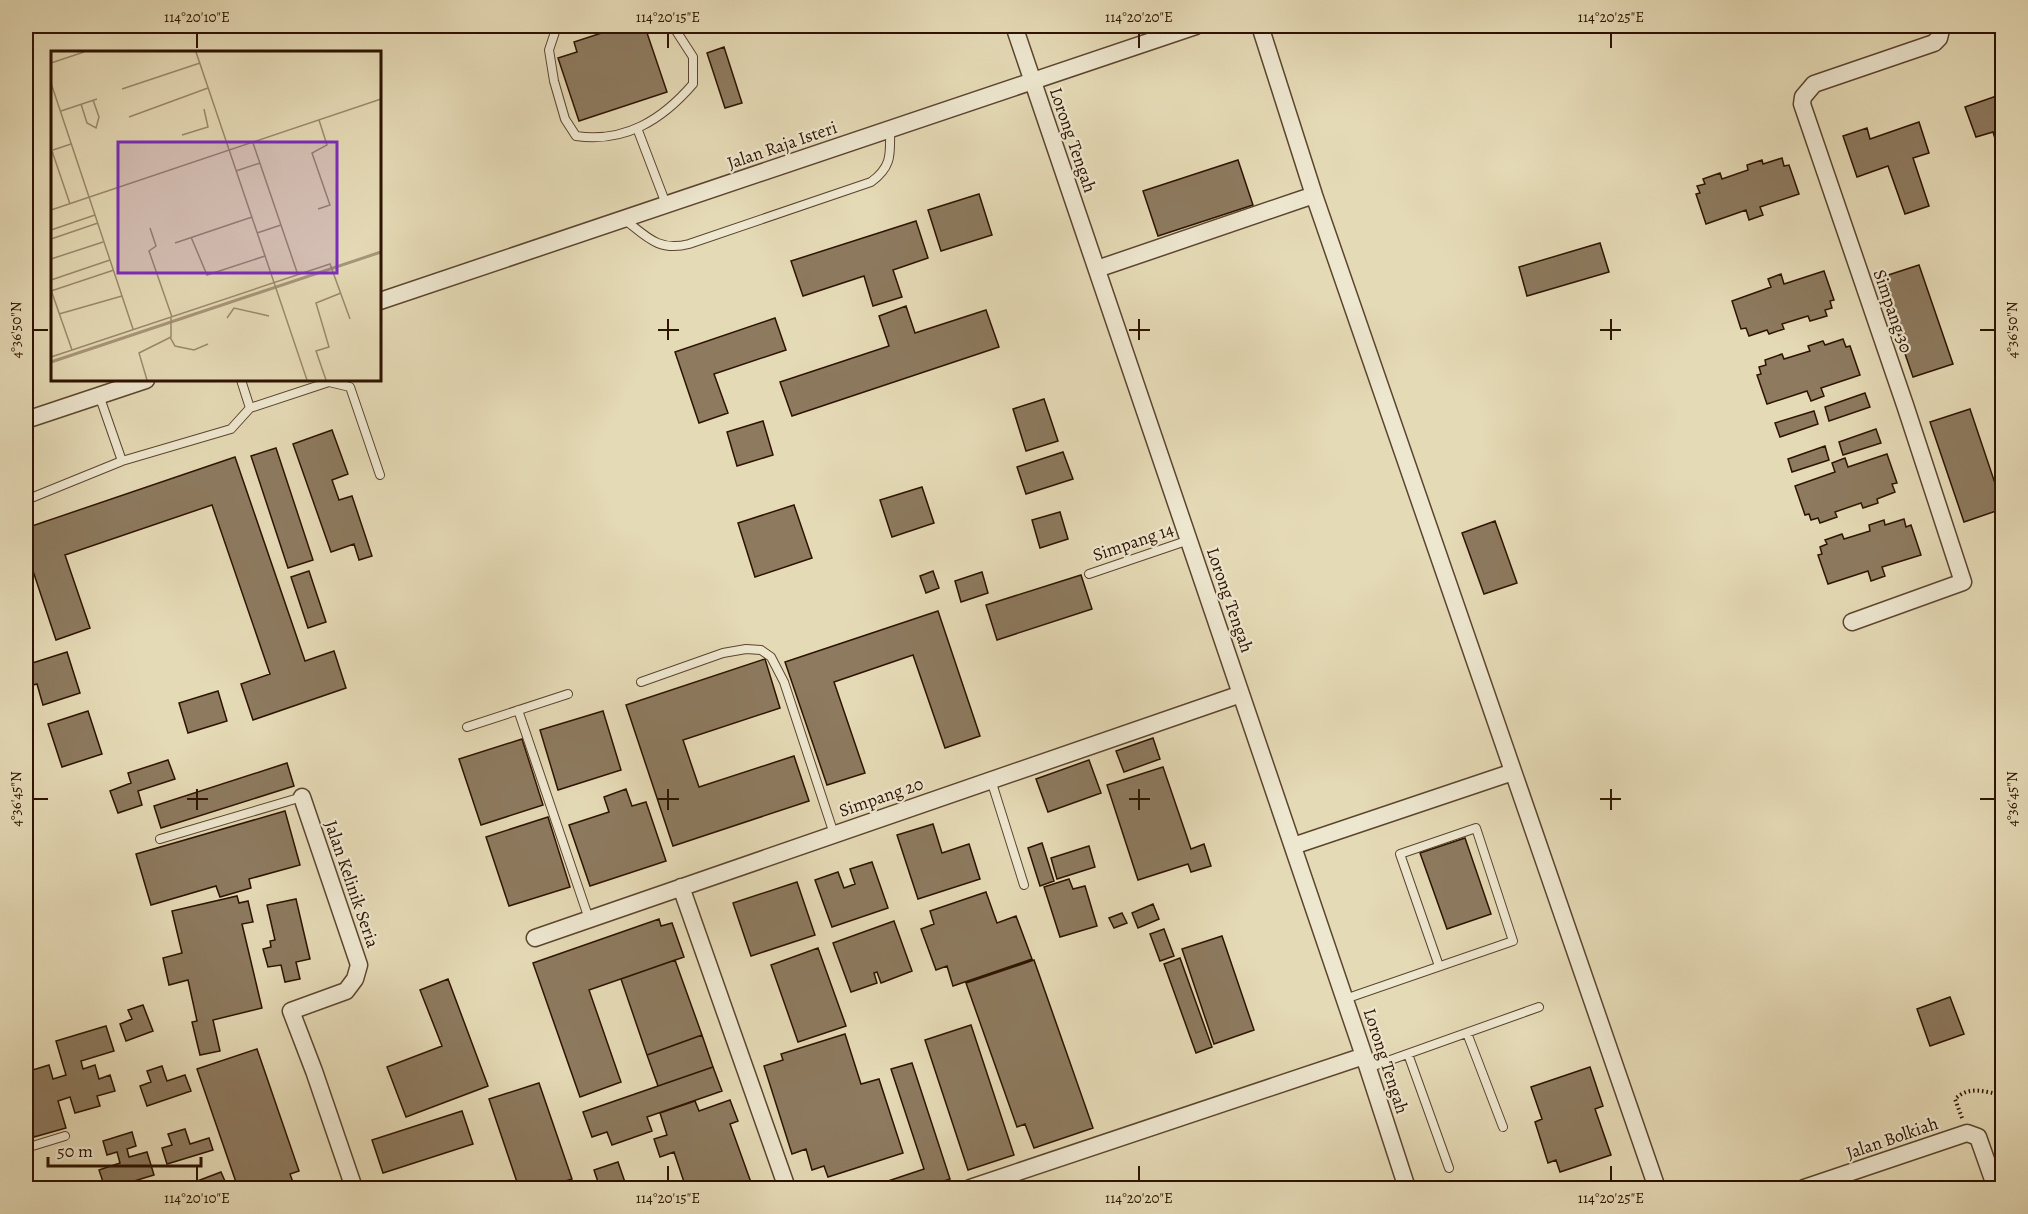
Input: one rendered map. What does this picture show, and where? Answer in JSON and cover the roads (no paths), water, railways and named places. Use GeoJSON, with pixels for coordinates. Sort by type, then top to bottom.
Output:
{"type":"FeatureCollection","features":[{"type":"Feature","properties":{"kind":"street","name":"Lorong Tengah"},"geometry":{"type":"LineString","coordinates":[[1014,26],[1345,999],[1407,1188]]}},
{"type":"Feature","properties":{"kind":"street","name":"Jalan Raja Isteri"},"geometry":{"type":"LineString","coordinates":[[381,301],[1196,26]]}},
{"type":"Feature","properties":{"kind":"street"},"geometry":{"type":"LineString","coordinates":[[1260,26],[1314,195],[1658,1188]]}},
{"type":"Feature","properties":{"kind":"street","name":"Simpang 30"},"geometry":{"type":"LineString","coordinates":[[1852,621],[1963,582],[1802,104],[1803,97],[1814,84],[1934,43],[1939,38],[1942,26]]}},
{"type":"Feature","properties":{"kind":"street"},"geometry":{"type":"LineString","coordinates":[[1097,269],[1314,195]]}},
{"type":"Feature","properties":{"kind":"street"},"geometry":{"type":"LineString","coordinates":[[26,420],[143,381]]}},
{"type":"Feature","properties":{"kind":"street","name":"Simpang 20"},"geometry":{"type":"LineString","coordinates":[[535,938],[1241,693]]}},
{"type":"Feature","properties":{"kind":"street"},"geometry":{"type":"LineString","coordinates":[[1293,846],[1513,772]]}},
{"type":"Feature","properties":{"kind":"street","name":"Jalan Kelinik Seria"},"geometry":{"type":"LineString","coordinates":[[303,797],[359,965],[355,979],[346,991],[291,1011],[354,1188]]}},
{"type":"Feature","properties":{"kind":"street"},"geometry":{"type":"LineString","coordinates":[[681,887],[787,1188]]}},
{"type":"Feature","properties":{"kind":"street"},"geometry":{"type":"LineString","coordinates":[[970,1188],[1366,1062]]}},
{"type":"Feature","properties":{"kind":"street","name":"Jalan Bolkiah"},"geometry":{"type":"LineString","coordinates":[[1804,1188],[1967,1133],[1978,1137],[1996,1188]]}},
{"type":"Feature","properties":{"kind":"lane"},"geometry":{"type":"LineString","coordinates":[[557,26],[549,50],[554,81],[565,119],[576,136],[597,139],[653,122],[678,101],[693,84],[693,57],[673,26]]}},
{"type":"Feature","properties":{"kind":"lane"},"geometry":{"type":"LineString","coordinates":[[637,128],[666,204]]}},
{"type":"Feature","properties":{"kind":"lane"},"geometry":{"type":"LineString","coordinates":[[624,219],[654,243],[677,247],[688,244],[871,182],[887,167],[890,157],[890,129]]}},
{"type":"Feature","properties":{"kind":"lane"},"geometry":{"type":"LineString","coordinates":[[241,381],[250,408]]}},
{"type":"Feature","properties":{"kind":"lane"},"geometry":{"type":"LineString","coordinates":[[26,500],[122,461],[231,429],[250,408],[329,382],[350,387],[380,475]]}},
{"type":"Feature","properties":{"kind":"lane"},"geometry":{"type":"LineString","coordinates":[[99,395],[122,461]]}},
{"type":"Feature","properties":{"kind":"lane","name":"Simpang 14"},"geometry":{"type":"LineString","coordinates":[[1089,574],[1189,540]]}},
{"type":"Feature","properties":{"kind":"lane"},"geometry":{"type":"LineString","coordinates":[[641,682],[723,653],[746,649],[761,650],[771,657],[784,682],[834,834]]}},
{"type":"Feature","properties":{"kind":"lane"},"geometry":{"type":"LineString","coordinates":[[467,727],[568,694]]}},
{"type":"Feature","properties":{"kind":"lane"},"geometry":{"type":"LineString","coordinates":[[518,710],[589,919]]}},
{"type":"Feature","properties":{"kind":"lane"},"geometry":{"type":"LineString","coordinates":[[992,780],[1024,885]]}},
{"type":"Feature","properties":{"kind":"lane","name":"Jalan Kelinik Seria"},"geometry":{"type":"LineString","coordinates":[[160,839],[303,797]]}},
{"type":"Feature","properties":{"kind":"lane"},"geometry":{"type":"LineString","coordinates":[[1345,999],[1513,941],[1476,828],[1400,854],[1439,966]]}},
{"type":"Feature","properties":{"kind":"lane"},"geometry":{"type":"LineString","coordinates":[[1366,1062],[1408,1054],[1539,1007]]}},
{"type":"Feature","properties":{"kind":"lane"},"geometry":{"type":"LineString","coordinates":[[1467,1033],[1503,1127]]}},
{"type":"Feature","properties":{"kind":"lane"},"geometry":{"type":"LineString","coordinates":[[1408,1054],[1449,1168]]}},
{"type":"Feature","properties":{"kind":"lane"},"geometry":{"type":"LineString","coordinates":[[26,1148],[65,1136]]}}]}
